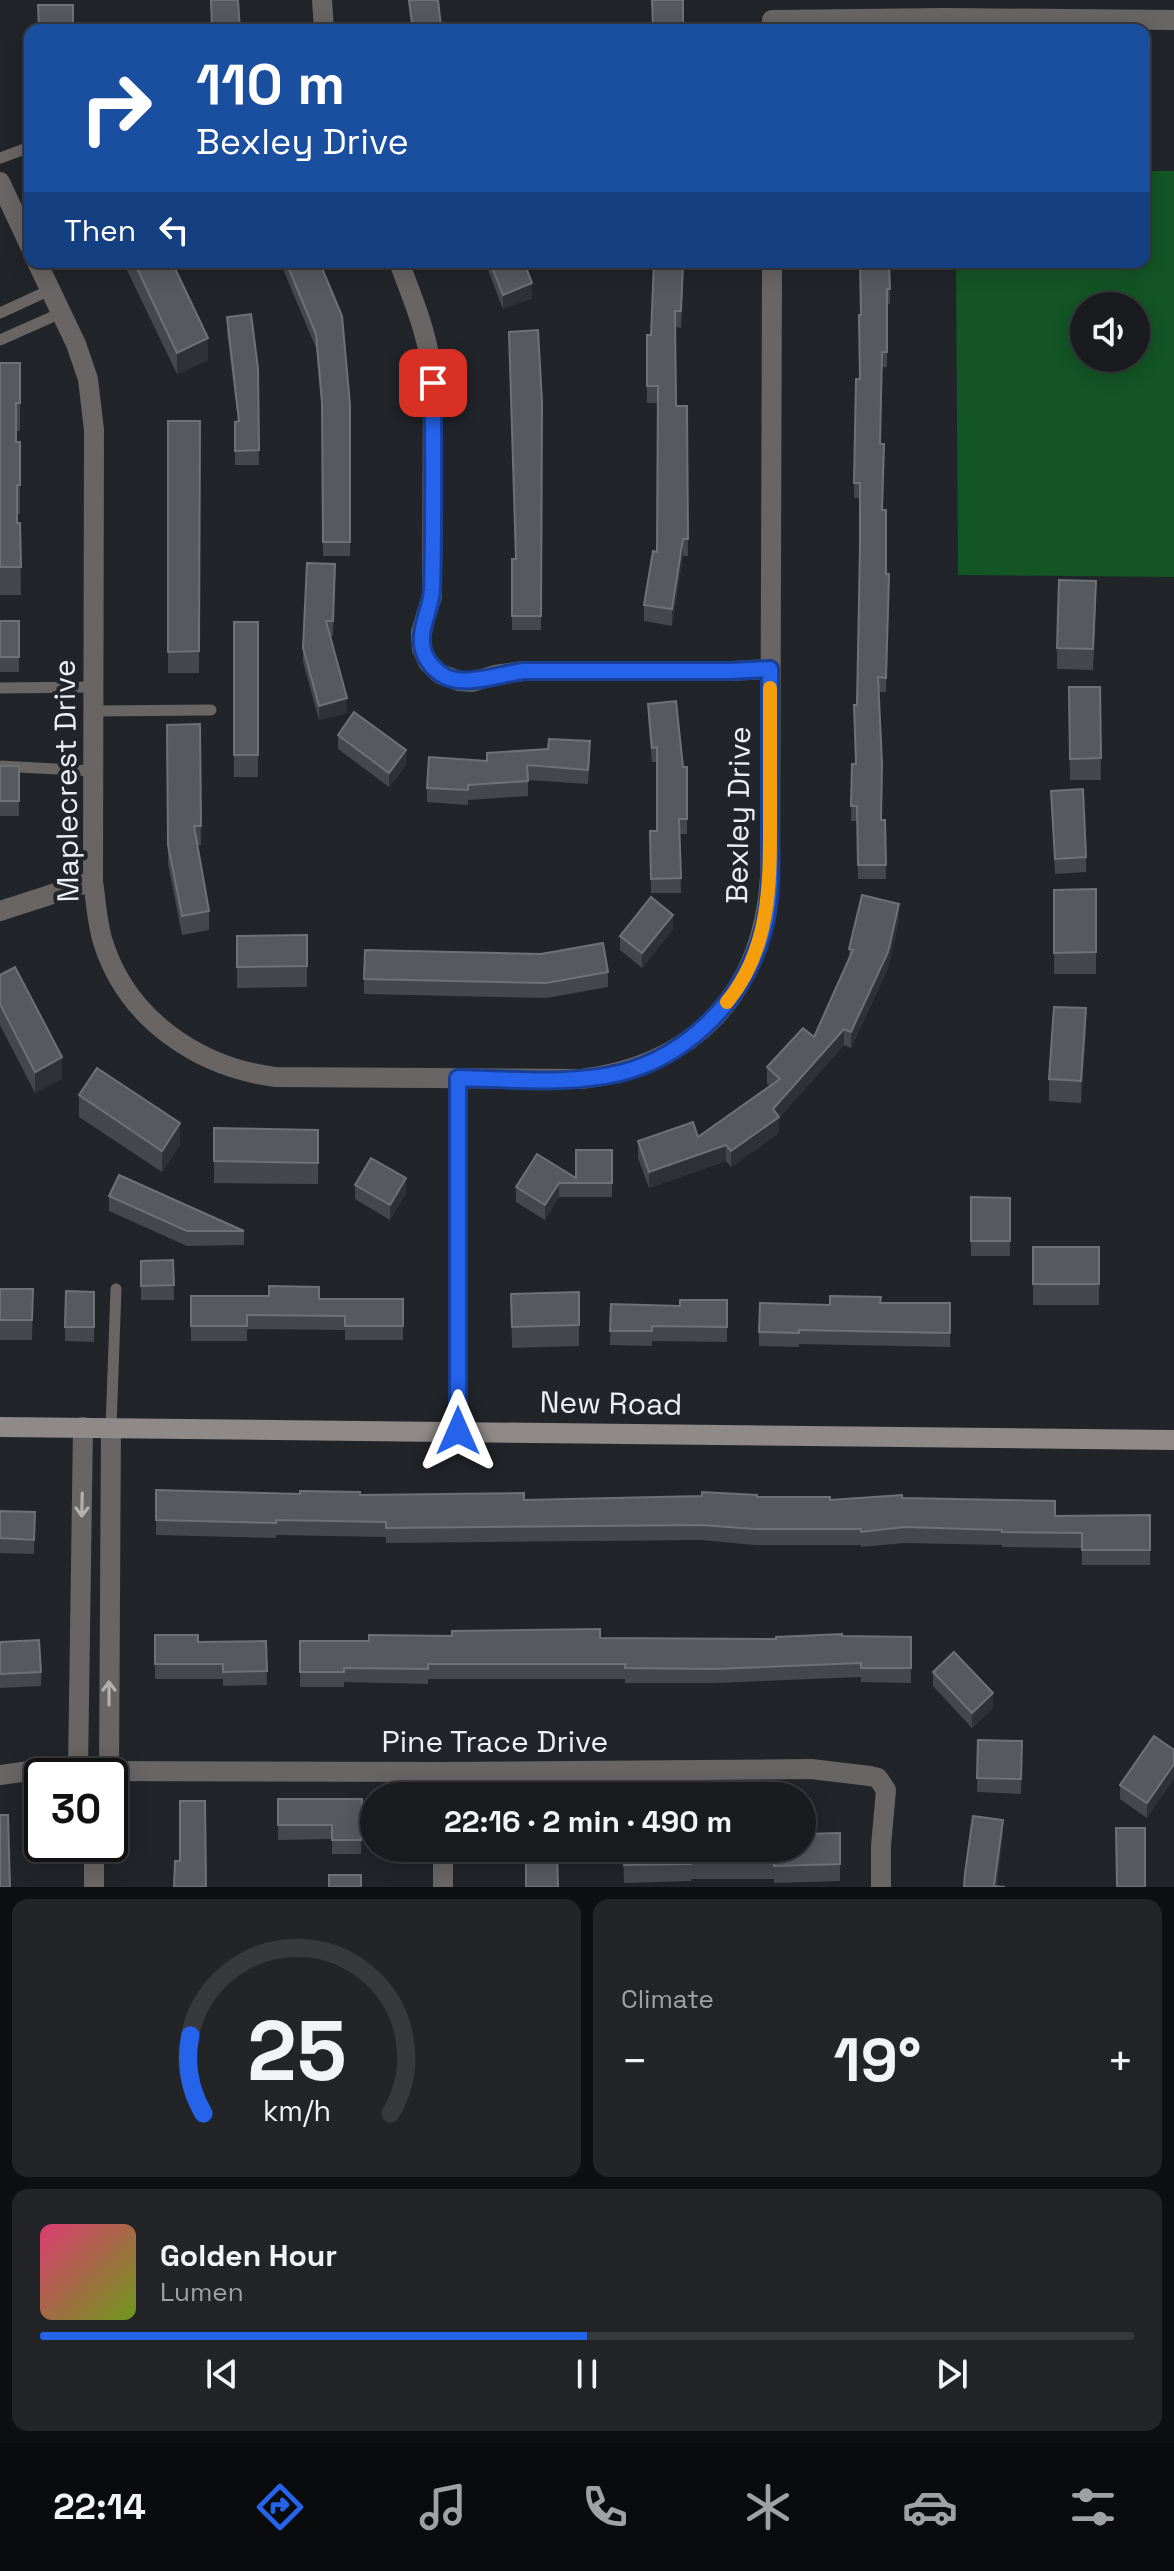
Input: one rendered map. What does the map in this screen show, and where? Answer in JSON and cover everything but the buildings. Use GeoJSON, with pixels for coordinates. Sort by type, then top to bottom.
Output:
{"type":"FeatureCollection","features":[{"type":"Feature","properties":{"kind":"street"},"geometry":{"type":"LineString","coordinates":[[322,0],[324,24]]}},
{"type":"Feature","properties":{"kind":"street"},"geometry":{"type":"LineString","coordinates":[[772,17],[1174,20]]}},
{"type":"Feature","properties":{"kind":"street"},"geometry":{"type":"LineString","coordinates":[[2,190],[24,234]]}},
{"type":"Feature","properties":{"kind":"street","name":"Maplecrest Drive"},"geometry":{"type":"LineString","coordinates":[[40,268],[76,344],[92,398],[93,881],[102,940],[120,979],[135,1002],[174,1040],[236,1071],[275,1077],[458,1078]]}},
{"type":"Feature","properties":{"kind":"street"},"geometry":{"type":"LineString","coordinates":[[401,268],[426,334],[432,368],[432,596],[421,632],[422,649],[428,662],[446,677],[472,682],[523,671],[770,669]]}},
{"type":"Feature","properties":{"kind":"street","name":"Bexley Drive"},"geometry":{"type":"LineString","coordinates":[[458,1078],[581,1079],[629,1070],[660,1057],[687,1042],[713,1019],[731,998],[756,953],[768,904],[772,268]]}},
{"type":"Feature","properties":{"kind":"street"},"geometry":{"type":"LineString","coordinates":[[0,911],[93,881]]}},
{"type":"Feature","properties":{"kind":"street"},"geometry":{"type":"LineString","coordinates":[[458,1078],[458,1431]]}},
{"type":"Feature","properties":{"kind":"street","name":"New Road"},"geometry":{"type":"LineString","coordinates":[[0,1427],[1174,1440]]}},
{"type":"Feature","properties":{"kind":"street"},"geometry":{"type":"LineString","coordinates":[[83,1427],[93,1758]]}},
{"type":"Feature","properties":{"kind":"street"},"geometry":{"type":"LineString","coordinates":[[94,1758],[111,1428]]}},
{"type":"Feature","properties":{"kind":"street","name":"Pine Trace Drive"},"geometry":{"type":"LineString","coordinates":[[128,1772],[811,1769],[870,1776],[878,1778],[886,1790],[881,1887]]}},
{"type":"Feature","properties":{"kind":"street","name":"Pine Trace Drive"},"geometry":{"type":"LineString","coordinates":[[0,1775],[24,1772]]}},
{"type":"Feature","properties":{"kind":"street"},"geometry":{"type":"LineString","coordinates":[[441,1772],[441,1782]]}},
{"type":"Feature","properties":{"kind":"street"},"geometry":{"type":"LineString","coordinates":[[94,1862],[94,1887]]}},
{"type":"Feature","properties":{"kind":"street"},"geometry":{"type":"LineString","coordinates":[[443,1862],[443,1887]]}},
{"type":"Feature","properties":{"kind":"lane"},"geometry":{"type":"LineString","coordinates":[[0,158],[24,149]]}},
{"type":"Feature","properties":{"kind":"lane"},"geometry":{"type":"LineString","coordinates":[[0,313],[50,290]]}},
{"type":"Feature","properties":{"kind":"lane"},"geometry":{"type":"LineString","coordinates":[[0,340],[61,313]]}},
{"type":"Feature","properties":{"kind":"lane"},"geometry":{"type":"LineString","coordinates":[[0,688],[94,687]]}},
{"type":"Feature","properties":{"kind":"lane"},"geometry":{"type":"LineString","coordinates":[[94,711],[211,710]]}},
{"type":"Feature","properties":{"kind":"lane"},"geometry":{"type":"LineString","coordinates":[[0,766],[94,771]]}},
{"type":"Feature","properties":{"kind":"lane"},"geometry":{"type":"LineString","coordinates":[[111,1428],[116,1289]]}},
{"type":"Feature","properties":{"kind":"green space"},"geometry":{"type":"Polygon","coordinates":[[[1150,171],[1174,171],[1174,577],[958,575],[956,268],[1150,268],[1150,171]]]}},
{"type":"Feature","properties":{"kind":"slow traffic"},"geometry":{"type":"LineString","coordinates":[[727,1002],[744,978],[756,953],[768,904],[770,688]]}},
{"type":"Feature","properties":{"kind":"route"},"geometry":{"type":"LineString","coordinates":[[433,383],[432,596],[421,632],[422,649],[428,662],[440,674],[472,682],[523,671],[770,669],[768,904],[756,953],[731,998],[687,1042],[629,1070],[581,1079],[458,1078],[458,1431]]}}]}
